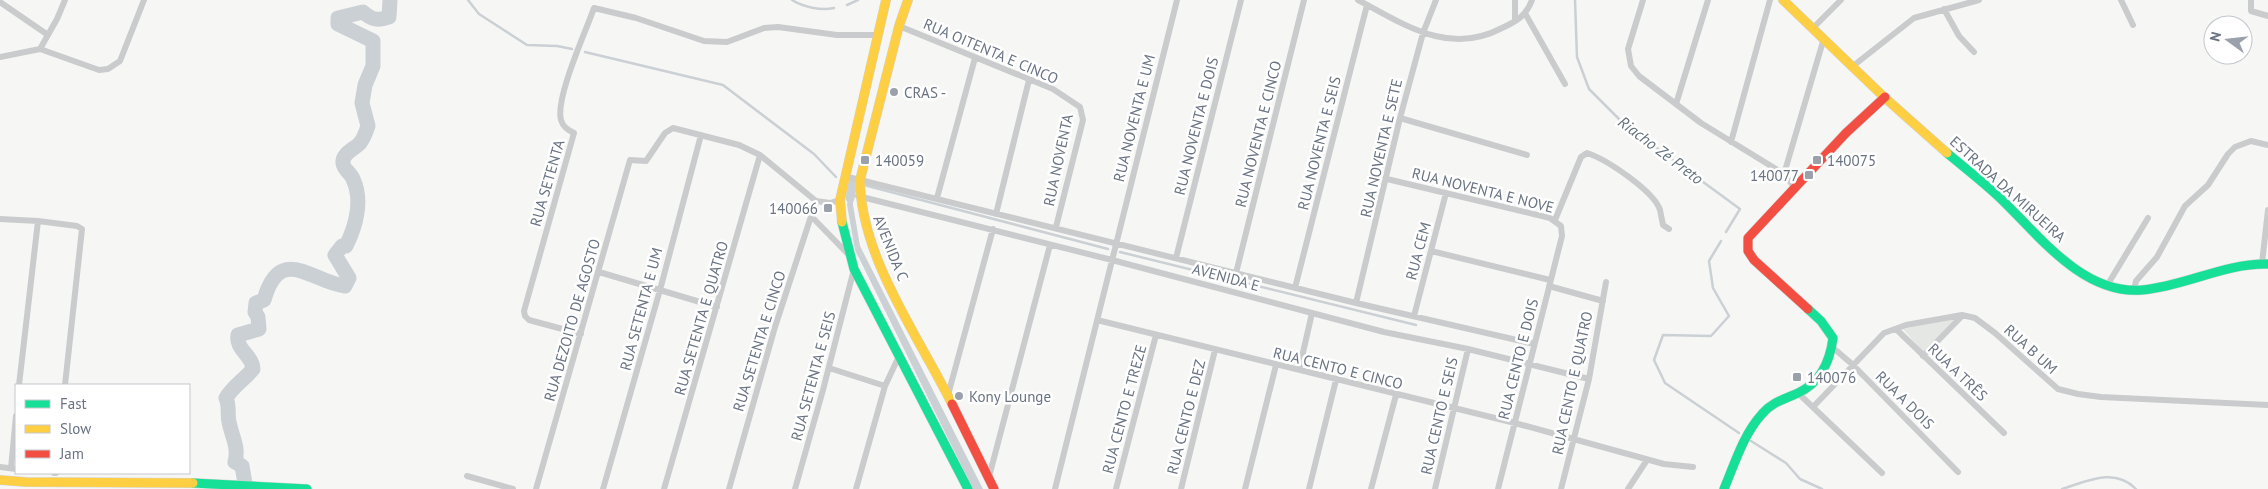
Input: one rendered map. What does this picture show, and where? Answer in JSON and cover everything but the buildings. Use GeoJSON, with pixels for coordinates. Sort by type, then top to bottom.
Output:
{"type":"FeatureCollection","features":[{"type":"Feature","properties":{"kind":"main road"},"geometry":{"type":"LineString","coordinates":[[886,0],[876,35],[844,176],[840,200],[842,228],[854,269],[968,489]]}},
{"type":"Feature","properties":{"kind":"main road","name":"AVENIDA C"},"geometry":{"type":"LineString","coordinates":[[908,0],[890,61],[860,180],[858,196],[868,235],[889,282],[994,489]]}},
{"type":"Feature","properties":{"kind":"main road","name":"ESTRADA DA MIRUEIRA"},"geometry":{"type":"LineString","coordinates":[[1783,0],[1885,97],[2074,266],[2108,284],[2134,290],[2169,286],[2227,268],[2263,263]]}},
{"type":"Feature","properties":{"kind":"main road"},"geometry":{"type":"LineString","coordinates":[[872,56],[890,61]]}},
{"type":"Feature","properties":{"kind":"main road"},"geometry":{"type":"LineString","coordinates":[[1724,489],[1749,430],[1763,412],[1779,400],[1798,394],[1813,384],[1830,359],[1832,343],[1821,321],[1754,260],[1746,244],[1752,232],[1846,133],[1885,97]]}},
{"type":"Feature","properties":{"kind":"main road"},"geometry":{"type":"LineString","coordinates":[[0,480],[56,475],[122,486],[225,483],[307,489]]}},
{"type":"Feature","properties":{"kind":"street"},"geometry":{"type":"LineString","coordinates":[[40,49],[65,0]]}},
{"type":"Feature","properties":{"kind":"street"},"geometry":{"type":"LineString","coordinates":[[0,57],[40,49],[99,70],[115,66],[120,61],[127,46],[144,0]]}},
{"type":"Feature","properties":{"kind":"street","name":"RUA NOVENTA E UM"},"geometry":{"type":"LineString","coordinates":[[1055,489],[1177,0]]}},
{"type":"Feature","properties":{"kind":"street","name":"RUA NOVENTA E DOIS"},"geometry":{"type":"LineString","coordinates":[[1176,258],[1241,0]]}},
{"type":"Feature","properties":{"kind":"street","name":"RUA NOVENTA E CINCO"},"geometry":{"type":"LineString","coordinates":[[1236,273],[1304,0]]}},
{"type":"Feature","properties":{"kind":"street"},"geometry":{"type":"LineString","coordinates":[[1358,0],[1423,34],[1436,37],[1475,38],[1497,31],[1526,15],[1532,0]]}},
{"type":"Feature","properties":{"kind":"street","name":"RUA NOVENTA E SETE"},"geometry":{"type":"LineString","coordinates":[[1356,303],[1400,118],[1423,34],[1436,0]]}},
{"type":"Feature","properties":{"kind":"street"},"geometry":{"type":"LineString","coordinates":[[1515,0],[1515,21]]}},
{"type":"Feature","properties":{"kind":"street"},"geometry":{"type":"LineString","coordinates":[[1643,0],[1628,49],[1630,66],[1639,76],[1701,124],[1784,174],[1795,188]]}},
{"type":"Feature","properties":{"kind":"street"},"geometry":{"type":"LineString","coordinates":[[1676,104],[1708,0]]}},
{"type":"Feature","properties":{"kind":"street"},"geometry":{"type":"LineString","coordinates":[[1731,142],[1770,0]]}},
{"type":"Feature","properties":{"kind":"street"},"geometry":{"type":"LineString","coordinates":[[1813,28],[1841,0]]}},
{"type":"Feature","properties":{"kind":"street"},"geometry":{"type":"LineString","coordinates":[[1853,66],[1914,18],[1979,0]]}},
{"type":"Feature","properties":{"kind":"street"},"geometry":{"type":"LineString","coordinates":[[2120,0],[2133,25]]}},
{"type":"Feature","properties":{"kind":"street"},"geometry":{"type":"LineString","coordinates":[[2251,0],[2252,12],[2268,16]]}},
{"type":"Feature","properties":{"kind":"street"},"geometry":{"type":"LineString","coordinates":[[0,2],[48,35]]}},
{"type":"Feature","properties":{"kind":"street","name":"RUA NOVENTA E SEIS"},"geometry":{"type":"LineString","coordinates":[[1295,288],[1367,5]]}},
{"type":"Feature","properties":{"kind":"street","name":"RUA SETENTA"},"geometry":{"type":"LineString","coordinates":[[580,334],[529,320],[525,316],[524,311],[574,133],[567,129],[560,118],[563,97],[594,8],[636,18],[704,42],[727,42],[764,28],[778,27],[837,35],[876,35]]}},
{"type":"Feature","properties":{"kind":"street"},"geometry":{"type":"LineString","coordinates":[[1944,9],[1959,36],[1974,52]]}},
{"type":"Feature","properties":{"kind":"street"},"geometry":{"type":"LineString","coordinates":[[1526,15],[1565,84]]}},
{"type":"Feature","properties":{"kind":"street","name":"RUA OITENTA E CINCO"},"geometry":{"type":"LineString","coordinates":[[899,26],[1029,80],[1074,101]]}},
{"type":"Feature","properties":{"kind":"street"},"geometry":{"type":"LineString","coordinates":[[1784,174],[1824,38]]}},
{"type":"Feature","properties":{"kind":"street"},"geometry":{"type":"LineString","coordinates":[[937,198],[975,58]]}},
{"type":"Feature","properties":{"kind":"street"},"geometry":{"type":"LineString","coordinates":[[996,214],[1029,80]]}},
{"type":"Feature","properties":{"kind":"street","name":"RUA NOVENTA"},"geometry":{"type":"LineString","coordinates":[[1056,227],[1082,120],[1080,106],[1074,101]]}},
{"type":"Feature","properties":{"kind":"street"},"geometry":{"type":"LineString","coordinates":[[1400,118],[1527,155]]}},
{"type":"Feature","properties":{"kind":"street","name":"RUA DEZOITO DE AGOSTO"},"geometry":{"type":"LineString","coordinates":[[536,489],[629,164],[632,159],[646,161],[670,128],[701,135]]}},
{"type":"Feature","properties":{"kind":"street"},"geometry":{"type":"LineString","coordinates":[[701,135],[739,145],[760,155],[816,201],[830,203],[840,200]]}},
{"type":"Feature","properties":{"kind":"street","name":"RUA SETENTA E UM"},"geometry":{"type":"LineString","coordinates":[[603,489],[660,290],[701,135]]}},
{"type":"Feature","properties":{"kind":"street"},"geometry":{"type":"LineString","coordinates":[[2134,290],[2136,281],[2157,257],[2185,206],[2208,186],[2228,154],[2235,148],[2252,140],[2268,145]]}},
{"type":"Feature","properties":{"kind":"street"},"geometry":{"type":"LineString","coordinates":[[1555,220],[1581,157],[1587,154],[1608,163],[1640,186],[1660,209],[1663,225],[1669,228]]}},
{"type":"Feature","properties":{"kind":"street","name":"RUA SETENTA E QUATRO"},"geometry":{"type":"LineString","coordinates":[[664,489],[760,155]]}},
{"type":"Feature","properties":{"kind":"street","name":"AVENIDA E"},"geometry":{"type":"LineString","coordinates":[[844,176],[1056,227],[1356,303],[1534,344]]}},
{"type":"Feature","properties":{"kind":"street","name":"RUA NOVENTA E NOVE"},"geometry":{"type":"LineString","coordinates":[[1387,179],[1555,220],[1561,226],[1562,236]]}},
{"type":"Feature","properties":{"kind":"street","name":"RUA CEM"},"geometry":{"type":"LineString","coordinates":[[1414,316],[1446,193]]}},
{"type":"Feature","properties":{"kind":"street","name":"AVENIDA E"},"geometry":{"type":"LineString","coordinates":[[858,196],[993,229],[1384,332],[1589,379]]}},
{"type":"Feature","properties":{"kind":"street","name":"RUA SETENTA E CINCO"},"geometry":{"type":"LineString","coordinates":[[729,489],[775,328],[816,201]]}},
{"type":"Feature","properties":{"kind":"street"},"geometry":{"type":"LineString","coordinates":[[2263,263],[2268,210]]}},
{"type":"Feature","properties":{"kind":"street"},"geometry":{"type":"LineString","coordinates":[[811,216],[849,255]]}},
{"type":"Feature","properties":{"kind":"street"},"geometry":{"type":"LineString","coordinates":[[2108,284],[2148,218]]}},
{"type":"Feature","properties":{"kind":"street"},"geometry":{"type":"LineString","coordinates":[[0,219],[38,221],[78,226],[82,229],[66,384]]}},
{"type":"Feature","properties":{"kind":"street"},"geometry":{"type":"LineString","coordinates":[[19,384],[38,221]]}},
{"type":"Feature","properties":{"kind":"street"},"geometry":{"type":"LineString","coordinates":[[948,395],[993,229]]}},
{"type":"Feature","properties":{"kind":"street","name":"RUA CENTO E DOIS"},"geometry":{"type":"LineString","coordinates":[[1498,489],[1562,236]]}},
{"type":"Feature","properties":{"kind":"street"},"geometry":{"type":"LineString","coordinates":[[988,478],[1050,245]]}},
{"type":"Feature","properties":{"kind":"street"},"geometry":{"type":"LineString","coordinates":[[1431,251],[1549,283],[1603,301]]}},
{"type":"Feature","properties":{"kind":"street","name":"RUA SETENTA E SEIS"},"geometry":{"type":"LineString","coordinates":[[795,489],[854,269]]}},
{"type":"Feature","properties":{"kind":"street"},"geometry":{"type":"LineString","coordinates":[[599,272],[717,308]]}},
{"type":"Feature","properties":{"kind":"street","name":"RUA CENTO E QUATRO"},"geometry":{"type":"LineString","coordinates":[[1561,489],[1589,379],[1606,282]]}},
{"type":"Feature","properties":{"kind":"street"},"geometry":{"type":"LineString","coordinates":[[1299,370],[1312,313]]}},
{"type":"Feature","properties":{"kind":"street"},"geometry":{"type":"LineString","coordinates":[[1813,407],[1852,364],[1884,333],[1906,325],[1962,315]]}},
{"type":"Feature","properties":{"kind":"street"},"geometry":{"type":"LineString","coordinates":[[1923,356],[1962,315]]}},
{"type":"Feature","properties":{"kind":"street","name":"RUA B UM"},"geometry":{"type":"LineString","coordinates":[[1962,315],[1975,318],[1995,333],[2058,389],[2101,397],[2268,405]]}},
{"type":"Feature","properties":{"kind":"street","name":"RUA CENTO E CINCO"},"geometry":{"type":"LineString","coordinates":[[1097,320],[1515,423],[1647,460],[1694,467]]}},
{"type":"Feature","properties":{"kind":"street","name":"RUA A TRÊS"},"geometry":{"type":"LineString","coordinates":[[1896,329],[2004,433]]}},
{"type":"Feature","properties":{"kind":"street","name":"RUA CENTO E TREZE"},"geometry":{"type":"LineString","coordinates":[[1116,489],[1156,335]]}},
{"type":"Feature","properties":{"kind":"street","name":"RUA A DOIS"},"geometry":{"type":"LineString","coordinates":[[1832,343],[1958,472]]}},
{"type":"Feature","properties":{"kind":"street","name":"RUA CENTO E DEZ"},"geometry":{"type":"LineString","coordinates":[[1181,489],[1215,350]]}},
{"type":"Feature","properties":{"kind":"street","name":"RUA CENTO E SEIS"},"geometry":{"type":"LineString","coordinates":[[1435,489],[1468,350]]}},
{"type":"Feature","properties":{"kind":"street"},"geometry":{"type":"LineString","coordinates":[[856,489],[885,386],[899,356]]}},
{"type":"Feature","properties":{"kind":"street"},"geometry":{"type":"LineString","coordinates":[[1245,489],[1276,365]]}},
{"type":"Feature","properties":{"kind":"street"},"geometry":{"type":"LineString","coordinates":[[829,368],[885,386]]}},
{"type":"Feature","properties":{"kind":"street"},"geometry":{"type":"LineString","coordinates":[[1309,489],[1336,380]]}},
{"type":"Feature","properties":{"kind":"street"},"geometry":{"type":"LineString","coordinates":[[1798,394],[1882,473]]}},
{"type":"Feature","properties":{"kind":"street"},"geometry":{"type":"LineString","coordinates":[[1371,489],[1396,395]]}},
{"type":"Feature","properties":{"kind":"street"},"geometry":{"type":"LineString","coordinates":[[0,467],[14,469],[15,442]]}},
{"type":"Feature","properties":{"kind":"street"},"geometry":{"type":"LineString","coordinates":[[1628,489],[1647,460]]}},
{"type":"Feature","properties":{"kind":"street"},"geometry":{"type":"LineString","coordinates":[[467,476],[514,489]]}},
{"type":"Feature","properties":{"kind":"shaded area"},"geometry":{"type":"Polygon","coordinates":[[[850,185],[854,187],[853,205],[860,246],[983,489],[973,489],[855,250],[847,205],[850,185]]]}},
{"type":"Feature","properties":{"kind":"shaded area"},"geometry":{"type":"Polygon","coordinates":[[[1952,319],[1954,321],[1923,352],[1903,329],[1952,319]]]}},
{"type":"Feature","properties":{"kind":"waterway"},"geometry":{"type":"LineString","coordinates":[[246,489],[242,466],[235,462],[236,447],[229,422],[226,398],[253,369],[250,360],[239,344],[238,335],[259,329],[258,317],[255,312],[256,303],[264,300],[271,283],[279,273],[288,269],[298,270],[345,286],[349,278],[335,255],[342,246],[346,246],[350,238],[357,213],[358,196],[352,177],[344,167],[343,160],[360,143],[368,126],[362,103],[365,85],[373,66],[373,41],[338,24],[338,18],[363,12],[375,19],[389,17],[390,0]]}},
{"type":"Feature","properties":{"kind":"waterway"},"geometry":{"type":"LineString","coordinates":[[468,0],[479,14],[527,45],[557,46],[572,49]]}},
{"type":"Feature","properties":{"kind":"waterway"},"geometry":{"type":"LineString","coordinates":[[792,0],[812,8],[834,8]]}},
{"type":"Feature","properties":{"kind":"waterway"},"geometry":{"type":"LineString","coordinates":[[847,5],[858,0]]}},
{"type":"Feature","properties":{"kind":"waterway","name":"Riacho Zé Preto"},"geometry":{"type":"LineString","coordinates":[[1575,0],[1577,57],[1589,89],[1624,124],[1740,209],[1726,232]]}},
{"type":"Feature","properties":{"kind":"waterway"},"geometry":{"type":"LineString","coordinates":[[585,52],[723,85],[814,154],[836,177]]}},
{"type":"Feature","properties":{"kind":"waterway"},"geometry":{"type":"LineString","coordinates":[[850,198],[853,183]]}},
{"type":"Feature","properties":{"kind":"waterway"},"geometry":{"type":"LineString","coordinates":[[864,185],[1108,249]]}},
{"type":"Feature","properties":{"kind":"waterway","name":"Riacho Zé Preto"},"geometry":{"type":"LineString","coordinates":[[1721,241],[1709,261],[1713,288],[1729,316],[1711,336],[1663,335],[1654,360],[1665,383],[1739,433]]}},
{"type":"Feature","properties":{"kind":"waterway"},"geometry":{"type":"LineString","coordinates":[[1120,252],[1416,325]]}},
{"type":"Feature","properties":{"kind":"waterway","name":"Riacho Zé Preto"},"geometry":{"type":"LineString","coordinates":[[1751,441],[1786,463],[1800,479],[1822,489]]}},
{"type":"Feature","properties":{"kind":"waterway","name":"Riacho Zé Preto"},"geometry":{"type":"LineString","coordinates":[[2062,489],[2091,480],[2110,477],[2128,482],[2136,489]]}},
{"type":"Feature","properties":{"kind":"traffic: fast"},"geometry":{"type":"LineString","coordinates":[[1947,153],[1999,197],[2063,259],[2081,273],[2100,283],[2120,289],[2142,290],[2158,288],[2236,267],[2268,264]]}},
{"type":"Feature","properties":{"kind":"traffic: fast"},"geometry":{"type":"LineString","coordinates":[[842,222],[854,269],[968,489]]}},
{"type":"Feature","properties":{"kind":"traffic: fast"},"geometry":{"type":"LineString","coordinates":[[1724,489],[1736,459],[1755,422],[1774,404],[1806,389],[1823,370],[1833,338],[1821,321],[1808,309]]}},
{"type":"Feature","properties":{"kind":"traffic: fast"},"geometry":{"type":"LineString","coordinates":[[193,483],[307,489]]}},
{"type":"Feature","properties":{"kind":"traffic: slow"},"geometry":{"type":"LineString","coordinates":[[842,222],[840,200],[886,0]]}},
{"type":"Feature","properties":{"kind":"traffic: slow"},"geometry":{"type":"LineString","coordinates":[[908,0],[899,26],[860,180],[863,209],[870,238],[881,267],[908,323],[952,404]]}},
{"type":"Feature","properties":{"kind":"traffic: slow"},"geometry":{"type":"LineString","coordinates":[[1783,0],[1884,97],[1947,153]]}},
{"type":"Feature","properties":{"kind":"traffic: slow"},"geometry":{"type":"LineString","coordinates":[[0,480],[26,482],[193,483]]}},
{"type":"Feature","properties":{"kind":"traffic: jam"},"geometry":{"type":"LineString","coordinates":[[1808,309],[1754,260],[1748,251],[1748,238],[1846,133],[1885,97]]}},
{"type":"Feature","properties":{"kind":"traffic: jam"},"geometry":{"type":"LineString","coordinates":[[952,404],[994,489]]}},
{"type":"Feature","properties":{"kind":"place","name":"CRAS -"},"geometry":{"type":"Point","coordinates":[894,92]}},
{"type":"Feature","properties":{"kind":"place","name":"140059"},"geometry":{"type":"Point","coordinates":[865,160]}},
{"type":"Feature","properties":{"kind":"place","name":"140075"},"geometry":{"type":"Point","coordinates":[1817,160]}},
{"type":"Feature","properties":{"kind":"place","name":"140077"},"geometry":{"type":"Point","coordinates":[1809,175]}},
{"type":"Feature","properties":{"kind":"place","name":"140066"},"geometry":{"type":"Point","coordinates":[828,208]}},
{"type":"Feature","properties":{"kind":"place","name":"140076"},"geometry":{"type":"Point","coordinates":[1797,377]}},
{"type":"Feature","properties":{"kind":"place","name":"Kony Lounge"},"geometry":{"type":"Point","coordinates":[959,396]}}]}
